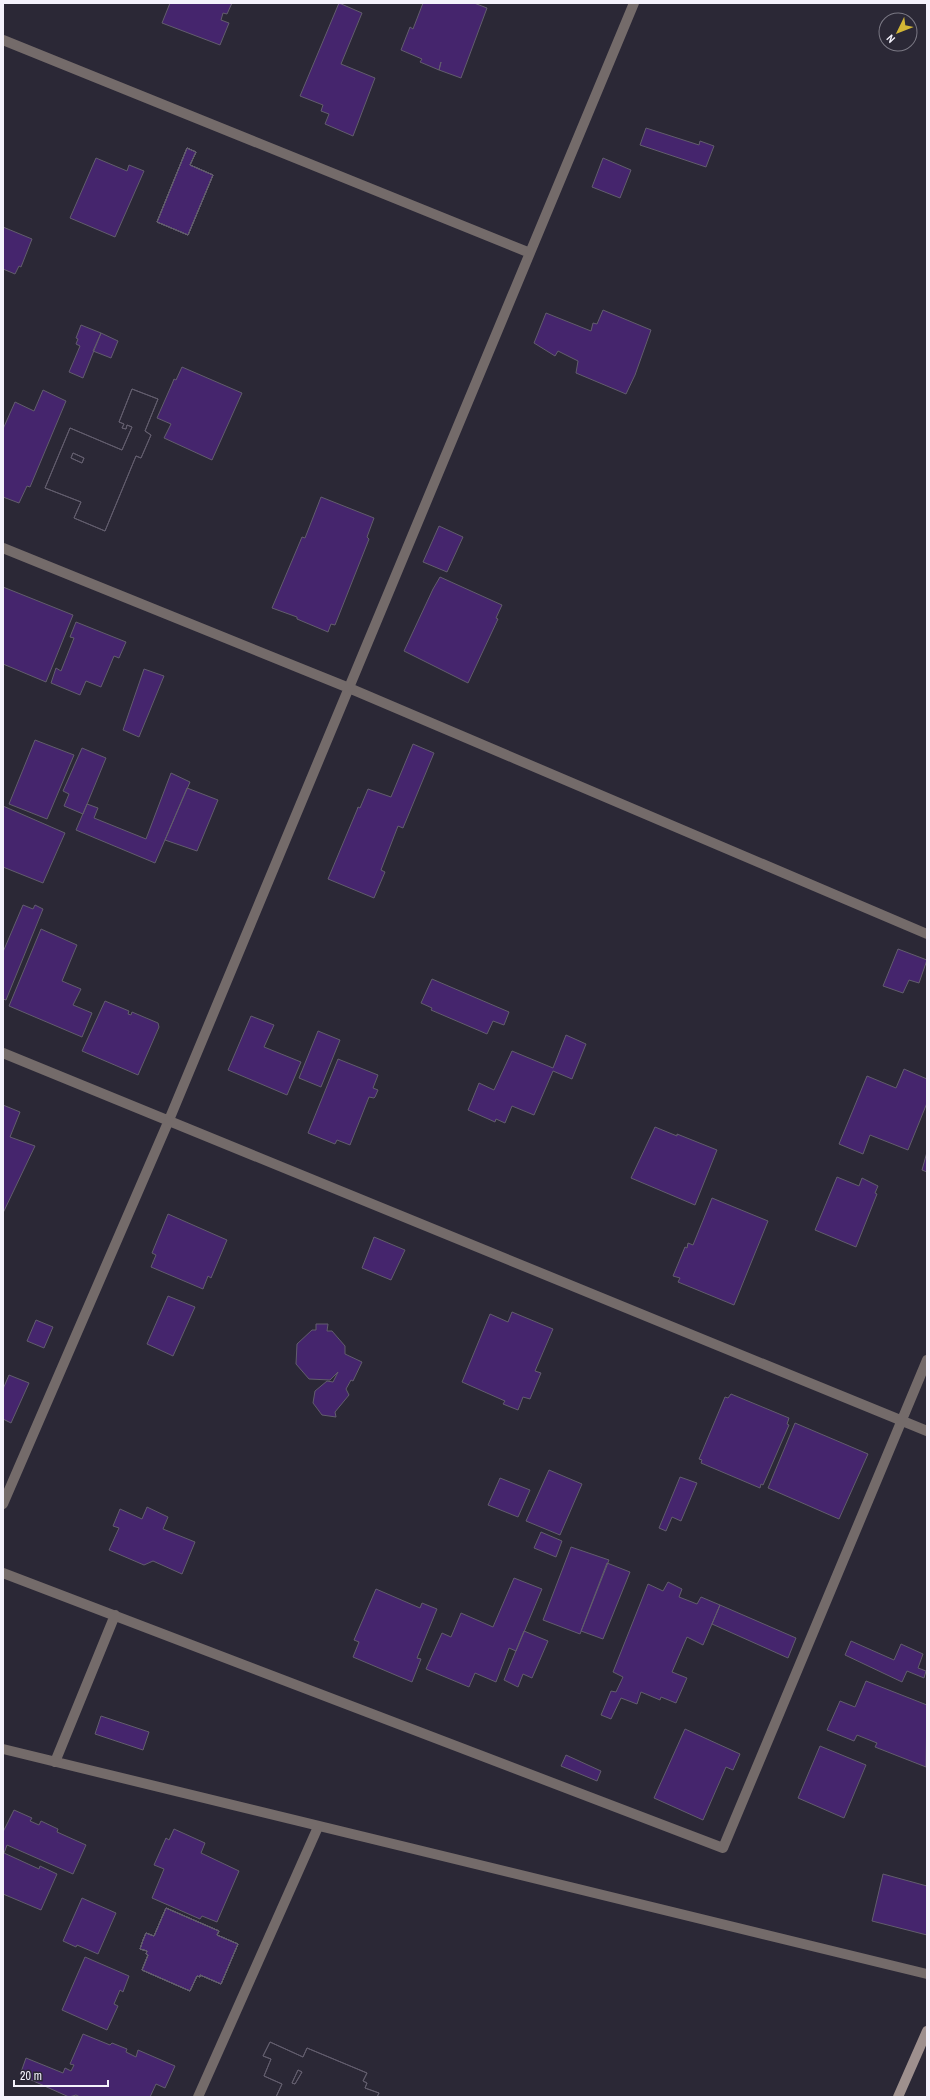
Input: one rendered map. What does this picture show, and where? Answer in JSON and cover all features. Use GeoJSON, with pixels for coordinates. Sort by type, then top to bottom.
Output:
{"type":"FeatureCollection","features":[{"type":"Feature","properties":{"kind":"street"},"geometry":{"type":"LineString","coordinates":[[3,1504],[169,1120],[634,3]]}},
{"type":"Feature","properties":{"kind":"street"},"geometry":{"type":"LineString","coordinates":[[3,40],[530,253]]}},
{"type":"Feature","properties":{"kind":"street"},"geometry":{"type":"LineString","coordinates":[[3,548],[349,688],[927,934]]}},
{"type":"Feature","properties":{"kind":"street"},"geometry":{"type":"LineString","coordinates":[[3,1053],[927,1431]]}},
{"type":"Feature","properties":{"kind":"street"},"geometry":{"type":"LineString","coordinates":[[3,1573],[723,1848],[927,1360]]}},
{"type":"Feature","properties":{"kind":"street"},"geometry":{"type":"LineString","coordinates":[[55,1762],[115,1615]]}},
{"type":"Feature","properties":{"kind":"street"},"geometry":{"type":"LineString","coordinates":[[3,1749],[318,1828],[927,1974]]}},
{"type":"Feature","properties":{"kind":"street"},"geometry":{"type":"LineString","coordinates":[[198,2097],[318,1828]]}},
{"type":"Feature","properties":{"kind":"street"},"geometry":{"type":"LineString","coordinates":[[898,2097],[927,2031]]}},
{"type":"Feature","properties":{"kind":"building"},"geometry":{"type":"Polygon","coordinates":[[[170,3],[232,3],[227,14],[223,13],[221,20],[229,23],[220,45],[162,23],[170,3]]]}},
{"type":"Feature","properties":{"kind":"building"},"geometry":{"type":"Polygon","coordinates":[[[339,3],[362,13],[341,64],[375,78],[353,136],[325,124],[329,114],[321,111],[323,105],[300,96],[339,3]]]}},
{"type":"Feature","properties":{"kind":"building"},"geometry":{"type":"Polygon","coordinates":[[[423,3],[474,3],[487,8],[461,78],[420,62],[422,59],[401,50],[410,27],[413,29],[423,3]]]}},
{"type":"Feature","properties":{"kind":"building"},"geometry":{"type":"Polygon","coordinates":[[[646,128],[699,145],[700,141],[714,146],[706,167],[640,145],[646,128]]]}},
{"type":"Feature","properties":{"kind":"building"},"geometry":{"type":"Polygon","coordinates":[[[187,148],[196,152],[190,165],[213,175],[188,235],[157,222],[187,148]]]}},
{"type":"Feature","properties":{"kind":"building"},"geometry":{"type":"Polygon","coordinates":[[[187,148],[196,152],[190,165],[213,175],[188,235],[157,222],[187,148]]]}},
{"type":"Feature","properties":{"kind":"building"},"geometry":{"type":"Polygon","coordinates":[[[187,148],[196,152],[190,165],[213,175],[188,235],[157,222],[187,148]]]}},
{"type":"Feature","properties":{"kind":"building"},"geometry":{"type":"Polygon","coordinates":[[[187,148],[196,152],[190,165],[213,175],[188,235],[157,222],[187,148]]]}},
{"type":"Feature","properties":{"kind":"building"},"geometry":{"type":"Polygon","coordinates":[[[187,148],[196,152],[190,165],[213,175],[188,235],[157,222],[187,148]]]}},
{"type":"Feature","properties":{"kind":"building"},"geometry":{"type":"Polygon","coordinates":[[[96,158],[127,171],[129,165],[144,171],[115,237],[70,218],[96,158]]]}},
{"type":"Feature","properties":{"kind":"building"},"geometry":{"type":"Polygon","coordinates":[[[603,158],[631,170],[620,198],[592,187],[603,158]]]}},
{"type":"Feature","properties":{"kind":"building"},"geometry":{"type":"Polygon","coordinates":[[[3,227],[32,239],[21,267],[19,266],[15,274],[3,269],[3,227]]]}},
{"type":"Feature","properties":{"kind":"building"},"geometry":{"type":"Polygon","coordinates":[[[603,310],[651,330],[635,375],[626,394],[576,373],[578,361],[558,351],[555,356],[534,343],[546,313],[591,331],[593,323],[597,324],[603,310]]]}},
{"type":"Feature","properties":{"kind":"building"},"geometry":{"type":"Polygon","coordinates":[[[81,325],[101,333],[83,378],[69,372],[80,346],[76,344],[78,339],[76,338],[81,325]]]}},
{"type":"Feature","properties":{"kind":"building"},"geometry":{"type":"Polygon","coordinates":[[[101,333],[118,341],[111,358],[93,351],[101,333]]]}},
{"type":"Feature","properties":{"kind":"building"},"geometry":{"type":"Polygon","coordinates":[[[182,367],[242,393],[212,460],[164,438],[171,424],[157,418],[174,379],[176,380],[182,367]]]}},
{"type":"Feature","properties":{"kind":"building"},"geometry":{"type":"Polygon","coordinates":[[[132,389],[158,399],[145,431],[151,435],[141,458],[136,456],[105,531],[74,518],[81,502],[45,488],[70,428],[122,450],[132,427],[127,425],[126,429],[122,428],[124,424],[119,422],[132,389]],[[73,453],[71,458],[82,463],[84,458],[73,453]]]}},
{"type":"Feature","properties":{"kind":"building"},"geometry":{"type":"Polygon","coordinates":[[[132,389],[158,399],[145,431],[151,435],[141,458],[136,456],[105,531],[74,518],[81,502],[45,488],[70,428],[122,450],[132,427],[127,425],[126,429],[122,428],[124,424],[119,422],[132,389]],[[73,453],[71,458],[82,463],[84,458],[73,453]]]}},
{"type":"Feature","properties":{"kind":"building"},"geometry":{"type":"Polygon","coordinates":[[[43,390],[66,401],[30,487],[27,486],[19,503],[3,497],[3,429],[15,402],[34,411],[43,390]]]}},
{"type":"Feature","properties":{"kind":"building"},"geometry":{"type":"Polygon","coordinates":[[[321,497],[374,518],[367,537],[369,539],[335,625],[331,624],[328,632],[297,619],[297,617],[272,608],[302,537],[305,538],[321,497]]]}},
{"type":"Feature","properties":{"kind":"building"},"geometry":{"type":"Polygon","coordinates":[[[439,526],[463,537],[447,572],[423,562],[439,526]]]}},
{"type":"Feature","properties":{"kind":"building"},"geometry":{"type":"Polygon","coordinates":[[[440,577],[502,605],[496,618],[498,619],[468,683],[404,651],[440,577]]]}},
{"type":"Feature","properties":{"kind":"building"},"geometry":{"type":"Polygon","coordinates":[[[3,587],[73,615],[46,682],[3,664],[3,587]]]}},
{"type":"Feature","properties":{"kind":"building"},"geometry":{"type":"Polygon","coordinates":[[[76,622],[126,642],[119,658],[114,656],[101,687],[86,681],[80,695],[51,683],[56,668],[61,671],[74,638],[70,637],[76,622]]]}},
{"type":"Feature","properties":{"kind":"building"},"geometry":{"type":"Polygon","coordinates":[[[144,669],[164,676],[139,737],[123,730],[144,669]]]}},
{"type":"Feature","properties":{"kind":"building"},"geometry":{"type":"Polygon","coordinates":[[[35,740],[74,755],[47,819],[9,804],[35,740]]]}},
{"type":"Feature","properties":{"kind":"building"},"geometry":{"type":"Polygon","coordinates":[[[413,744],[434,753],[403,828],[398,826],[381,870],[385,872],[374,898],[328,879],[358,807],[360,808],[368,789],[391,797],[413,744]]]}},
{"type":"Feature","properties":{"kind":"building"},"geometry":{"type":"Polygon","coordinates":[[[82,748],[106,758],[83,814],[64,806],[69,794],[63,791],[82,748]]]}},
{"type":"Feature","properties":{"kind":"building"},"geometry":{"type":"Polygon","coordinates":[[[171,773],[190,782],[155,863],[76,830],[87,804],[98,808],[94,818],[146,839],[171,773]]]}},
{"type":"Feature","properties":{"kind":"building"},"geometry":{"type":"Polygon","coordinates":[[[187,788],[218,800],[197,851],[165,840],[187,788]]]}},
{"type":"Feature","properties":{"kind":"building"},"geometry":{"type":"Polygon","coordinates":[[[3,806],[65,833],[43,883],[3,867],[3,806]]]}},
{"type":"Feature","properties":{"kind":"building"},"geometry":{"type":"Polygon","coordinates":[[[23,905],[33,909],[35,905],[43,909],[6,1000],[3,999],[3,952],[23,905]]]}},
{"type":"Feature","properties":{"kind":"building"},"geometry":{"type":"Polygon","coordinates":[[[41,929],[77,945],[62,981],[81,989],[73,1005],[92,1013],[82,1037],[9,1006],[41,929]]]}},
{"type":"Feature","properties":{"kind":"building"},"geometry":{"type":"Polygon","coordinates":[[[898,949],[927,960],[919,983],[909,980],[903,993],[883,986],[898,949]]]}},
{"type":"Feature","properties":{"kind":"building"},"geometry":{"type":"Polygon","coordinates":[[[432,979],[509,1012],[504,1025],[493,1021],[487,1034],[431,1010],[432,1008],[421,1003],[432,979]]]}},
{"type":"Feature","properties":{"kind":"building"},"geometry":{"type":"Polygon","coordinates":[[[105,1001],[129,1011],[128,1014],[131,1015],[132,1012],[158,1023],[159,1027],[138,1075],[82,1051],[105,1001]]]}},
{"type":"Feature","properties":{"kind":"building"},"geometry":{"type":"Polygon","coordinates":[[[251,1016],[274,1025],[264,1047],[301,1062],[287,1095],[228,1070],[251,1016]]]}},
{"type":"Feature","properties":{"kind":"building"},"geometry":{"type":"Polygon","coordinates":[[[318,1031],[340,1040],[321,1087],[299,1078],[318,1031]]]}},
{"type":"Feature","properties":{"kind":"building"},"geometry":{"type":"Polygon","coordinates":[[[566,1035],[586,1044],[572,1079],[553,1071],[534,1115],[512,1106],[505,1123],[496,1119],[495,1122],[468,1110],[479,1083],[494,1090],[512,1051],[553,1068],[566,1035]]]}},
{"type":"Feature","properties":{"kind":"building"},"geometry":{"type":"Polygon","coordinates":[[[338,1059],[378,1075],[373,1088],[378,1090],[374,1098],[369,1097],[350,1145],[337,1140],[335,1144],[308,1133],[338,1059]]]}},
{"type":"Feature","properties":{"kind":"building"},"geometry":{"type":"Polygon","coordinates":[[[904,1069],[927,1079],[927,1103],[908,1150],[870,1135],[863,1154],[839,1144],[867,1076],[896,1088],[904,1069]]]}},
{"type":"Feature","properties":{"kind":"building"},"geometry":{"type":"Polygon","coordinates":[[[3,1105],[20,1112],[10,1137],[35,1146],[3,1213],[3,1105]]]}},
{"type":"Feature","properties":{"kind":"building"},"geometry":{"type":"Polygon","coordinates":[[[655,1127],[717,1150],[695,1205],[631,1178],[655,1127]]]}},
{"type":"Feature","properties":{"kind":"building"},"geometry":{"type":"Polygon","coordinates":[[[927,1152],[927,1172],[922,1170],[927,1152]]]}},
{"type":"Feature","properties":{"kind":"building"},"geometry":{"type":"Polygon","coordinates":[[[837,1177],[859,1186],[862,1178],[878,1186],[875,1193],[877,1194],[856,1247],[815,1230],[837,1177]]]}},
{"type":"Feature","properties":{"kind":"building"},"geometry":{"type":"Polygon","coordinates":[[[712,1198],[768,1221],[734,1305],[678,1282],[680,1278],[673,1276],[685,1247],[687,1248],[688,1243],[693,1245],[712,1198]]]}},
{"type":"Feature","properties":{"kind":"building"},"geometry":{"type":"Polygon","coordinates":[[[168,1214],[227,1240],[211,1278],[208,1276],[203,1289],[151,1267],[156,1255],[152,1253],[168,1214]]]}},
{"type":"Feature","properties":{"kind":"building"},"geometry":{"type":"Polygon","coordinates":[[[374,1237],[405,1250],[391,1280],[362,1268],[374,1237]]]}},
{"type":"Feature","properties":{"kind":"building"},"geometry":{"type":"Polygon","coordinates":[[[168,1296],[195,1307],[173,1356],[147,1344],[168,1296]]]}},
{"type":"Feature","properties":{"kind":"building"},"geometry":{"type":"Polygon","coordinates":[[[512,1312],[553,1329],[535,1371],[541,1373],[530,1399],[523,1397],[518,1410],[503,1404],[505,1401],[462,1382],[490,1314],[508,1322],[512,1312]]]}},
{"type":"Feature","properties":{"kind":"building"},"geometry":{"type":"Polygon","coordinates":[[[36,1320],[53,1327],[44,1348],[27,1341],[36,1320]]]}},
{"type":"Feature","properties":{"kind":"building"},"geometry":{"type":"Polygon","coordinates":[[[316,1324],[328,1324],[327,1331],[332,1331],[345,1346],[345,1354],[362,1362],[353,1381],[351,1380],[346,1389],[349,1395],[335,1412],[336,1417],[322,1415],[313,1403],[315,1391],[327,1381],[333,1382],[338,1372],[330,1380],[309,1379],[296,1364],[297,1344],[312,1330],[316,1330],[316,1324]]]}},
{"type":"Feature","properties":{"kind":"building"},"geometry":{"type":"Polygon","coordinates":[[[9,1375],[29,1383],[11,1423],[3,1419],[3,1389],[9,1375]]]}},
{"type":"Feature","properties":{"kind":"building"},"geometry":{"type":"Polygon","coordinates":[[[731,1394],[789,1418],[787,1424],[789,1425],[763,1485],[761,1484],[760,1488],[701,1463],[702,1460],[699,1459],[725,1397],[728,1398],[731,1394]]]}},
{"type":"Feature","properties":{"kind":"building"},"geometry":{"type":"Polygon","coordinates":[[[795,1423],[868,1454],[839,1519],[768,1488],[795,1423]]]}},
{"type":"Feature","properties":{"kind":"building"},"geometry":{"type":"Polygon","coordinates":[[[549,1470],[582,1484],[560,1535],[526,1521],[549,1470]]]}},
{"type":"Feature","properties":{"kind":"building"},"geometry":{"type":"Polygon","coordinates":[[[680,1477],[697,1483],[681,1521],[672,1517],[666,1531],[659,1528],[680,1477]]]}},
{"type":"Feature","properties":{"kind":"building"},"geometry":{"type":"Polygon","coordinates":[[[500,1478],[530,1490],[518,1517],[488,1505],[500,1478]]]}},
{"type":"Feature","properties":{"kind":"building"},"geometry":{"type":"Polygon","coordinates":[[[147,1507],[168,1517],[163,1529],[195,1542],[182,1574],[153,1561],[144,1565],[109,1550],[119,1528],[113,1526],[120,1509],[142,1519],[147,1507]]]}},
{"type":"Feature","properties":{"kind":"building"},"geometry":{"type":"Polygon","coordinates":[[[541,1532],[562,1541],[556,1557],[534,1548],[541,1532]]]}},
{"type":"Feature","properties":{"kind":"building"},"geometry":{"type":"Polygon","coordinates":[[[571,1547],[609,1560],[580,1634],[543,1620],[571,1547]]]}},
{"type":"Feature","properties":{"kind":"building"},"geometry":{"type":"Polygon","coordinates":[[[607,1563],[630,1572],[603,1639],[581,1631],[607,1563]]]}},
{"type":"Feature","properties":{"kind":"building"},"geometry":{"type":"Polygon","coordinates":[[[514,1578],[542,1589],[516,1651],[509,1648],[496,1682],[475,1673],[469,1687],[426,1669],[442,1633],[451,1637],[461,1613],[493,1627],[514,1578]]]}},
{"type":"Feature","properties":{"kind":"building"},"geometry":{"type":"Polygon","coordinates":[[[668,1582],[682,1589],[679,1597],[697,1604],[701,1597],[720,1605],[703,1645],[687,1637],[672,1672],[687,1678],[676,1703],[661,1697],[660,1700],[641,1692],[637,1704],[621,1698],[611,1719],[601,1715],[611,1691],[616,1692],[623,1677],[613,1672],[648,1584],[663,1591],[668,1582]]]}},
{"type":"Feature","properties":{"kind":"building"},"geometry":{"type":"Polygon","coordinates":[[[376,1589],[420,1608],[422,1603],[437,1609],[417,1658],[421,1659],[412,1682],[353,1657],[359,1642],[354,1640],[376,1589]]]}},
{"type":"Feature","properties":{"kind":"building"},"geometry":{"type":"Polygon","coordinates":[[[720,1605],[796,1638],[788,1658],[712,1624],[720,1605]]]}},
{"type":"Feature","properties":{"kind":"building"},"geometry":{"type":"Polygon","coordinates":[[[524,1631],[548,1641],[532,1678],[523,1674],[518,1687],[504,1680],[524,1631]]]}},
{"type":"Feature","properties":{"kind":"building"},"geometry":{"type":"Polygon","coordinates":[[[851,1641],[894,1660],[901,1644],[923,1654],[918,1668],[926,1671],[924,1678],[907,1671],[902,1682],[845,1655],[851,1641]]]}},
{"type":"Feature","properties":{"kind":"building"},"geometry":{"type":"Polygon","coordinates":[[[866,1681],[927,1705],[926,1767],[875,1747],[877,1743],[857,1735],[854,1741],[827,1730],[840,1701],[855,1707],[866,1681]]]}},
{"type":"Feature","properties":{"kind":"building"},"geometry":{"type":"Polygon","coordinates":[[[101,1716],[149,1732],[143,1750],[95,1734],[101,1716]]]}},
{"type":"Feature","properties":{"kind":"building"},"geometry":{"type":"Polygon","coordinates":[[[685,1729],[740,1754],[733,1770],[726,1767],[703,1820],[654,1798],[685,1729]]]}},
{"type":"Feature","properties":{"kind":"building"},"geometry":{"type":"Polygon","coordinates":[[[820,1746],[866,1765],[844,1818],[798,1798],[820,1746]]]}},
{"type":"Feature","properties":{"kind":"building"},"geometry":{"type":"Polygon","coordinates":[[[566,1755],[601,1771],[597,1781],[561,1766],[566,1755]]]}},
{"type":"Feature","properties":{"kind":"building"},"geometry":{"type":"Polygon","coordinates":[[[14,1810],[32,1818],[30,1821],[39,1825],[41,1821],[58,1829],[57,1832],[86,1845],[73,1874],[7,1845],[4,1853],[39,1869],[40,1866],[57,1874],[41,1910],[3,1894],[3,1832],[14,1810]]]}},
{"type":"Feature","properties":{"kind":"building"},"geometry":{"type":"Polygon","coordinates":[[[174,1829],[205,1843],[201,1853],[239,1871],[217,1922],[202,1916],[200,1919],[152,1898],[164,1869],[154,1865],[166,1838],[169,1840],[174,1829]]]}},
{"type":"Feature","properties":{"kind":"building"},"geometry":{"type":"Polygon","coordinates":[[[883,1874],[927,1886],[927,1935],[872,1921],[883,1874]]]}},
{"type":"Feature","properties":{"kind":"building"},"geometry":{"type":"Polygon","coordinates":[[[82,1898],[116,1913],[98,1954],[63,1941],[82,1898]]]}},
{"type":"Feature","properties":{"kind":"building"},"geometry":{"type":"Polygon","coordinates":[[[166,1908],[219,1931],[217,1935],[238,1944],[221,1984],[200,1975],[200,1977],[197,1976],[190,1991],[142,1970],[148,1955],[146,1954],[147,1951],[140,1949],[143,1940],[146,1933],[154,1936],[166,1908]]]}},
{"type":"Feature","properties":{"kind":"building"},"geometry":{"type":"Polygon","coordinates":[[[166,1908],[219,1931],[217,1935],[238,1944],[221,1984],[200,1975],[200,1977],[197,1976],[190,1991],[142,1970],[148,1955],[146,1954],[147,1951],[140,1949],[143,1940],[146,1933],[154,1936],[166,1908]]]}},
{"type":"Feature","properties":{"kind":"building"},"geometry":{"type":"Polygon","coordinates":[[[166,1908],[219,1931],[217,1935],[238,1944],[221,1984],[200,1975],[200,1977],[197,1976],[190,1991],[142,1970],[148,1955],[146,1954],[147,1951],[140,1949],[143,1940],[146,1933],[154,1936],[166,1908]]]}},
{"type":"Feature","properties":{"kind":"building"},"geometry":{"type":"Polygon","coordinates":[[[166,1908],[219,1931],[217,1935],[238,1944],[221,1984],[200,1975],[200,1977],[197,1976],[190,1991],[142,1970],[148,1955],[146,1954],[147,1951],[140,1949],[143,1940],[146,1933],[154,1936],[166,1908]]]}},
{"type":"Feature","properties":{"kind":"building"},"geometry":{"type":"Polygon","coordinates":[[[166,1908],[219,1931],[217,1935],[238,1944],[221,1984],[200,1975],[200,1977],[197,1976],[190,1991],[142,1970],[148,1955],[146,1954],[147,1951],[140,1949],[143,1940],[146,1933],[154,1936],[166,1908]]]}},
{"type":"Feature","properties":{"kind":"building"},"geometry":{"type":"Polygon","coordinates":[[[85,1957],[129,1976],[123,1992],[120,1990],[114,2004],[118,2006],[107,2030],[62,2010],[85,1957]]]}},
{"type":"Feature","properties":{"kind":"building"},"geometry":{"type":"Polygon","coordinates":[[[83,2034],[110,2045],[112,2043],[127,2049],[126,2052],[136,2057],[138,2050],[175,2066],[165,2088],[156,2084],[150,2097],[80,2097],[76,2095],[69,2097],[20,2075],[26,2058],[63,2073],[65,2068],[71,2071],[74,2065],[70,2064],[83,2034]]]}},
{"type":"Feature","properties":{"kind":"building"},"geometry":{"type":"Polygon","coordinates":[[[270,2042],[303,2057],[307,2048],[367,2073],[363,2081],[367,2083],[365,2088],[379,2093],[377,2097],[276,2097],[282,2084],[264,2076],[271,2059],[263,2056],[270,2042]],[[298,2070],[292,2083],[295,2084],[302,2072],[298,2070]]]}},
{"type":"Feature","properties":{"kind":"building"},"geometry":{"type":"Polygon","coordinates":[[[270,2042],[303,2057],[307,2048],[367,2073],[363,2081],[367,2083],[365,2088],[379,2093],[377,2097],[276,2097],[282,2084],[264,2076],[271,2059],[263,2056],[270,2042]],[[298,2070],[292,2083],[295,2084],[302,2072],[298,2070]]]}}]}
